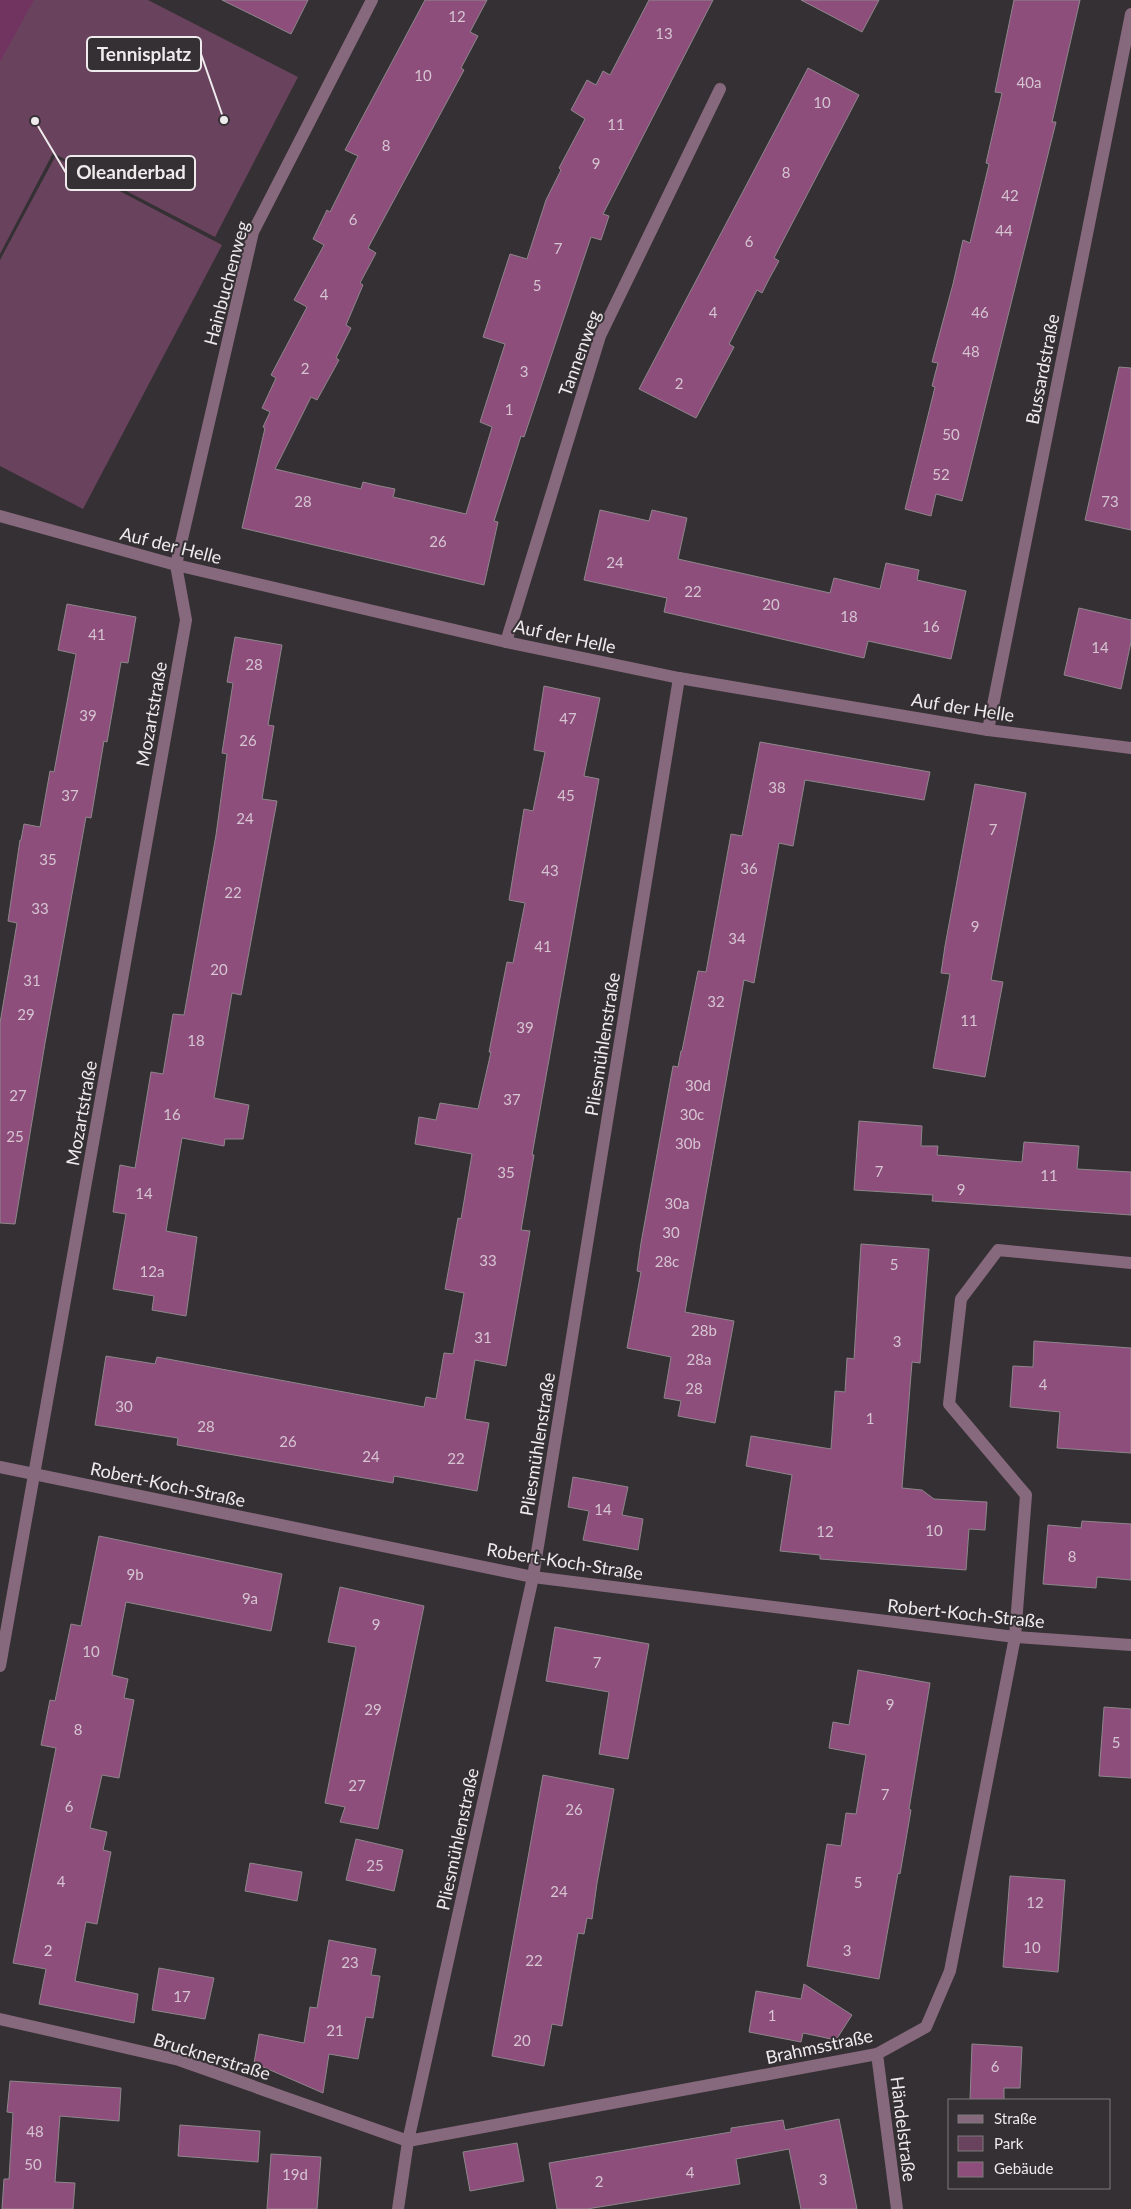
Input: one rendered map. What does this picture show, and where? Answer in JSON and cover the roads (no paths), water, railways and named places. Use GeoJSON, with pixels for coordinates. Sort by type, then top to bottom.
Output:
{"type":"FeatureCollection","features":[{"type":"Feature","properties":{"kind":"street","name":"Hainbuchenweg"},"geometry":{"type":"LineString","coordinates":[[176,566],[253,232],[372,0]]}},
{"type":"Feature","properties":{"kind":"street","name":"Bussardstraße"},"geometry":{"type":"LineString","coordinates":[[988,730],[1131,14]]}},
{"type":"Feature","properties":{"kind":"street","name":"Tannenweg"},"geometry":{"type":"LineString","coordinates":[[506,642],[600,336],[720,89]]}},
{"type":"Feature","properties":{"kind":"street","name":"Auf der Helle"},"geometry":{"type":"LineString","coordinates":[[0,516],[176,566],[506,642],[679,678],[988,730],[1131,748]]}},
{"type":"Feature","properties":{"kind":"street","name":"Mozartstraße"},"geometry":{"type":"LineString","coordinates":[[0,1666],[186,620],[176,566]]}},
{"type":"Feature","properties":{"kind":"street","name":"Pliesmühlenstraße"},"geometry":{"type":"LineString","coordinates":[[398,2209],[408,2141],[533,1578],[679,678]]}},
{"type":"Feature","properties":{"kind":"street","name":"Brahmsstraße"},"geometry":{"type":"LineString","coordinates":[[408,2141],[877,2054],[926,2027],[950,1971],[1015,1637],[1026,1495],[949,1404],[961,1300],[998,1250],[1131,1263]]}},
{"type":"Feature","properties":{"kind":"street","name":"Robert-Koch-Straße"},"geometry":{"type":"LineString","coordinates":[[0,1467],[533,1578],[1015,1637],[1131,1645]]}},
{"type":"Feature","properties":{"kind":"street","name":"Brucknerstraße"},"geometry":{"type":"LineString","coordinates":[[0,2019],[179,2060],[408,2141]]}},
{"type":"Feature","properties":{"kind":"street","name":"Händelstraße"},"geometry":{"type":"LineString","coordinates":[[877,2054],[897,2209]]}},
{"type":"Feature","properties":{"kind":"place","name":"Tennisplatz"},"geometry":{"type":"Point","coordinates":[224,120]}},
{"type":"Feature","properties":{"kind":"place","name":"Oleanderbad"},"geometry":{"type":"Point","coordinates":[35,121]}}]}
